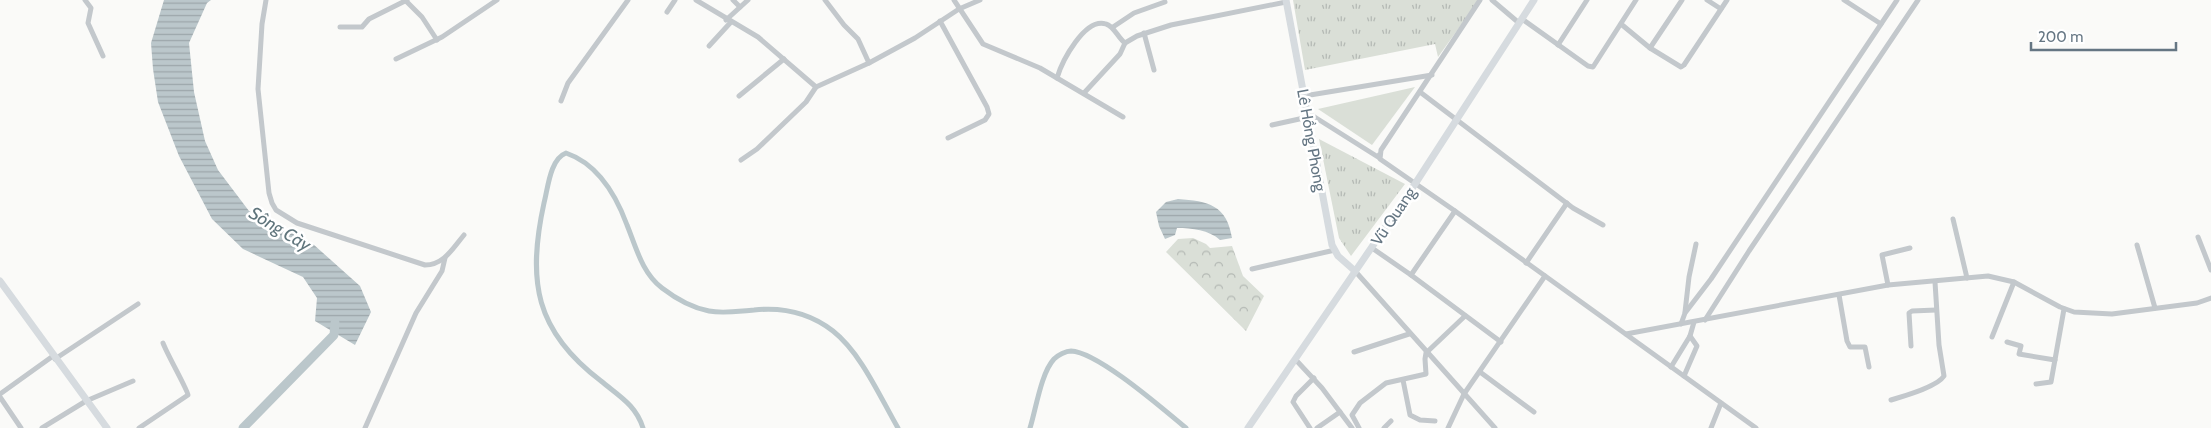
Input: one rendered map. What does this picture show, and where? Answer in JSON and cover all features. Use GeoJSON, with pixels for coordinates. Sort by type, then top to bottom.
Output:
{"type":"FeatureCollection","features":[{"type":"Feature","properties":{"kind":"main road","name":"Vũ Quang"},"geometry":{"type":"LineString","coordinates":[[1248,428],[1415,184],[1534,0]]}},
{"type":"Feature","properties":{"kind":"main road","name":"Lê Hồng Phong"},"geometry":{"type":"LineString","coordinates":[[1286,1],[1327,224],[1335,250],[1355,271]]}},
{"type":"Feature","properties":{"kind":"main road"},"geometry":{"type":"LineString","coordinates":[[0,281],[107,428]]}},
{"type":"Feature","properties":{"kind":"street"},"geometry":{"type":"LineString","coordinates":[[85,0],[91,8],[88,23],[103,56]]}},
{"type":"Feature","properties":{"kind":"street"},"geometry":{"type":"LineString","coordinates":[[266,0],[260,49],[258,95],[268,185],[274,207],[280,214],[297,223],[420,264],[431,265],[445,258],[464,234]]}},
{"type":"Feature","properties":{"kind":"street"},"geometry":{"type":"LineString","coordinates":[[340,27],[362,27],[369,19],[406,0],[422,17],[438,40]]}},
{"type":"Feature","properties":{"kind":"street"},"geometry":{"type":"LineString","coordinates":[[396,59],[438,40],[496,0]]}},
{"type":"Feature","properties":{"kind":"street"},"geometry":{"type":"LineString","coordinates":[[561,101],[568,83],[628,0]]}},
{"type":"Feature","properties":{"kind":"street"},"geometry":{"type":"LineString","coordinates":[[667,12],[675,0]]}},
{"type":"Feature","properties":{"kind":"street"},"geometry":{"type":"LineString","coordinates":[[696,0],[728,21],[758,37],[816,87]]}},
{"type":"Feature","properties":{"kind":"street"},"geometry":{"type":"LineString","coordinates":[[733,0],[740,7]]}},
{"type":"Feature","properties":{"kind":"street"},"geometry":{"type":"LineString","coordinates":[[710,46],[728,21],[748,0]]}},
{"type":"Feature","properties":{"kind":"street"},"geometry":{"type":"LineString","coordinates":[[825,0],[844,25],[858,39],[869,63]]}},
{"type":"Feature","properties":{"kind":"street"},"geometry":{"type":"LineString","coordinates":[[954,0],[983,44],[1036,66],[1123,116]]}},
{"type":"Feature","properties":{"kind":"street"},"geometry":{"type":"LineString","coordinates":[[741,160],[757,148],[806,102],[816,87],[869,63],[916,38],[959,9],[980,0]]}},
{"type":"Feature","properties":{"kind":"street"},"geometry":{"type":"LineString","coordinates":[[1379,155],[1480,0]]}},
{"type":"Feature","properties":{"kind":"street"},"geometry":{"type":"LineString","coordinates":[[1492,0],[1520,21],[1588,66],[1593,67],[1636,0]]}},
{"type":"Feature","properties":{"kind":"street"},"geometry":{"type":"LineString","coordinates":[[1558,45],[1587,0]]}},
{"type":"Feature","properties":{"kind":"street"},"geometry":{"type":"LineString","coordinates":[[1650,48],[1682,0]]}},
{"type":"Feature","properties":{"kind":"street"},"geometry":{"type":"LineString","coordinates":[[1707,0],[1721,9]]}},
{"type":"Feature","properties":{"kind":"street"},"geometry":{"type":"LineString","coordinates":[[1622,24],[1650,48],[1679,67],[1684,65],[1727,0]]}},
{"type":"Feature","properties":{"kind":"street"},"geometry":{"type":"LineString","coordinates":[[1844,0],[1881,24]]}},
{"type":"Feature","properties":{"kind":"street"},"geometry":{"type":"LineString","coordinates":[[1685,313],[1711,279],[1897,0]]}},
{"type":"Feature","properties":{"kind":"street"},"geometry":{"type":"LineString","coordinates":[[1705,320],[1749,251],[1918,0]]}},
{"type":"Feature","properties":{"kind":"street"},"geometry":{"type":"LineString","coordinates":[[1084,93],[1120,54],[1125,43],[1144,33],[1171,25],[1286,1]]}},
{"type":"Feature","properties":{"kind":"street"},"geometry":{"type":"LineString","coordinates":[[1113,27],[1134,13],[1165,2]]}},
{"type":"Feature","properties":{"kind":"street"},"geometry":{"type":"LineString","coordinates":[[940,21],[988,107],[989,114],[985,120],[948,138]]}},
{"type":"Feature","properties":{"kind":"street"},"geometry":{"type":"LineString","coordinates":[[1056,78],[1086,28],[1091,25],[1104,23],[1113,27],[1116,34],[1125,43]]}},
{"type":"Feature","properties":{"kind":"street"},"geometry":{"type":"LineString","coordinates":[[1144,33],[1154,70]]}},
{"type":"Feature","properties":{"kind":"street"},"geometry":{"type":"LineString","coordinates":[[739,96],[784,59]]}},
{"type":"Feature","properties":{"kind":"street"},"geometry":{"type":"LineString","coordinates":[[1304,96],[1432,74]]}},
{"type":"Feature","properties":{"kind":"street"},"geometry":{"type":"LineString","coordinates":[[1420,92],[1567,203],[1585,216],[1603,225]]}},
{"type":"Feature","properties":{"kind":"street"},"geometry":{"type":"LineString","coordinates":[[1272,125],[1313,116],[1378,157],[1379,155]]}},
{"type":"Feature","properties":{"kind":"street"},"geometry":{"type":"LineString","coordinates":[[1379,155],[1380,159],[1756,428]]}},
{"type":"Feature","properties":{"kind":"street"},"geometry":{"type":"LineString","coordinates":[[1526,263],[1567,203]]}},
{"type":"Feature","properties":{"kind":"street"},"geometry":{"type":"LineString","coordinates":[[1411,274],[1455,211]]}},
{"type":"Feature","properties":{"kind":"street"},"geometry":{"type":"LineString","coordinates":[[1953,219],[1967,278]]}},
{"type":"Feature","properties":{"kind":"street"},"geometry":{"type":"LineString","coordinates":[[2198,237],[2211,270]]}},
{"type":"Feature","properties":{"kind":"street"},"geometry":{"type":"LineString","coordinates":[[1682,324],[1696,244]]}},
{"type":"Feature","properties":{"kind":"street"},"geometry":{"type":"LineString","coordinates":[[2137,245],[2155,308]]}},
{"type":"Feature","properties":{"kind":"street"},"geometry":{"type":"LineString","coordinates":[[1372,248],[1411,274],[1501,342]]}},
{"type":"Feature","properties":{"kind":"street"},"geometry":{"type":"LineString","coordinates":[[1888,285],[1882,255],[1910,248]]}},
{"type":"Feature","properties":{"kind":"street"},"geometry":{"type":"LineString","coordinates":[[1252,269],[1335,250]]}},
{"type":"Feature","properties":{"kind":"street"},"geometry":{"type":"LineString","coordinates":[[365,428],[416,313],[442,271],[445,258]]}},
{"type":"Feature","properties":{"kind":"street"},"geometry":{"type":"LineString","coordinates":[[1355,271],[1426,353],[1495,428]]}},
{"type":"Feature","properties":{"kind":"street"},"geometry":{"type":"LineString","coordinates":[[1448,428],[1464,394],[1546,276]]}},
{"type":"Feature","properties":{"kind":"street"},"geometry":{"type":"LineString","coordinates":[[1626,334],[1888,285],[1988,276],[2014,282],[2064,309],[2074,312],[2112,314],[2197,303],[2211,298]]}},
{"type":"Feature","properties":{"kind":"street"},"geometry":{"type":"LineString","coordinates":[[1891,400],[1918,391],[1943,379],[1944,372],[1939,345],[1935,282]]}},
{"type":"Feature","properties":{"kind":"street"},"geometry":{"type":"LineString","coordinates":[[1992,338],[2014,282]]}},
{"type":"Feature","properties":{"kind":"street"},"geometry":{"type":"LineString","coordinates":[[1839,295],[1847,341],[1850,347],[1865,348],[1870,367]]}},
{"type":"Feature","properties":{"kind":"street"},"geometry":{"type":"LineString","coordinates":[[21,428],[0,396],[54,357],[138,304]]}},
{"type":"Feature","properties":{"kind":"street"},"geometry":{"type":"LineString","coordinates":[[2036,384],[2051,382],[2064,309]]}},
{"type":"Feature","properties":{"kind":"street"},"geometry":{"type":"LineString","coordinates":[[1911,346],[1909,313],[1912,311],[1936,310]]}},
{"type":"Feature","properties":{"kind":"street"},"geometry":{"type":"LineString","coordinates":[[1359,428],[1352,415],[1360,403],[1386,383],[1426,374],[1426,353],[1465,316]]}},
{"type":"Feature","properties":{"kind":"street"},"geometry":{"type":"LineString","coordinates":[[1671,367],[1690,336],[1694,322]]}},
{"type":"Feature","properties":{"kind":"street"},"geometry":{"type":"LineString","coordinates":[[1354,352],[1410,334]]}},
{"type":"Feature","properties":{"kind":"street"},"geometry":{"type":"LineString","coordinates":[[1684,376],[1697,346],[1690,336]]}},
{"type":"Feature","properties":{"kind":"street"},"geometry":{"type":"LineString","coordinates":[[2007,342],[2021,346],[2020,354],[2055,360]]}},
{"type":"Feature","properties":{"kind":"street"},"geometry":{"type":"LineString","coordinates":[[139,428],[186,397],[188,393],[163,343]]}},
{"type":"Feature","properties":{"kind":"street"},"geometry":{"type":"LineString","coordinates":[[1295,359],[1314,378],[1352,428]]}},
{"type":"Feature","properties":{"kind":"street"},"geometry":{"type":"LineString","coordinates":[[1480,372],[1534,412]]}},
{"type":"Feature","properties":{"kind":"street"},"geometry":{"type":"LineString","coordinates":[[1310,428],[1293,402],[1296,396],[1314,378]]}},
{"type":"Feature","properties":{"kind":"street"},"geometry":{"type":"LineString","coordinates":[[1403,380],[1410,415],[1420,420],[1435,421]]}},
{"type":"Feature","properties":{"kind":"street"},"geometry":{"type":"LineString","coordinates":[[42,428],[86,401],[133,381]]}},
{"type":"Feature","properties":{"kind":"street"},"geometry":{"type":"LineString","coordinates":[[1711,428],[1721,403]]}},
{"type":"Feature","properties":{"kind":"street"},"geometry":{"type":"LineString","coordinates":[[1317,428],[1340,412]]}},
{"type":"Feature","properties":{"kind":"street"},"geometry":{"type":"LineString","coordinates":[[1384,428],[1391,421]]}},
{"type":"Feature","properties":{"kind":"green space"},"geometry":{"type":"Polygon","coordinates":[[[1293,0],[1479,0],[1438,57],[1435,44],[1305,70],[1293,0]]]}},
{"type":"Feature","properties":{"kind":"green space"},"geometry":{"type":"Polygon","coordinates":[[[1415,87],[1372,145],[1318,109],[1415,87]]]}},
{"type":"Feature","properties":{"kind":"green space"},"geometry":{"type":"Polygon","coordinates":[[[1319,139],[1405,184],[1351,256],[1339,238],[1319,139]]]}},
{"type":"Feature","properties":{"kind":"green space"},"geometry":{"type":"Polygon","coordinates":[[[1193,238],[1210,248],[1232,246],[1243,276],[1264,296],[1246,331],[1166,252],[1178,239],[1193,238]]]}},
{"type":"Feature","properties":{"kind":"water"},"geometry":{"type":"Polygon","coordinates":[[[164,0],[211,0],[207,3],[189,43],[194,92],[205,141],[218,170],[249,211],[313,244],[360,286],[371,312],[355,345],[315,321],[317,298],[303,277],[243,249],[212,219],[179,156],[158,102],[151,43],[164,0]]]}},
{"type":"Feature","properties":{"kind":"water"},"geometry":{"type":"Polygon","coordinates":[[[1178,199],[1198,201],[1221,212],[1226,218],[1232,238],[1220,240],[1200,230],[1177,228],[1175,235],[1165,239],[1159,226],[1156,212],[1166,202],[1178,199]]]}},
{"type":"Feature","properties":{"kind":"waterway"},"geometry":{"type":"LineString","coordinates":[[643,428],[631,407],[579,362],[562,343],[549,323],[541,303],[536,257],[539,231],[550,175],[556,161],[566,153],[587,165],[604,182],[623,214],[637,251],[649,275],[662,288],[684,302],[709,311],[726,312],[775,309],[805,316],[824,325],[843,340],[861,363],[898,428]]}},
{"type":"Feature","properties":{"kind":"waterway","name":"Sông Cày"},"geometry":{"type":"LineString","coordinates":[[243,428],[334,335],[335,323]]}},
{"type":"Feature","properties":{"kind":"waterway"},"geometry":{"type":"LineString","coordinates":[[1030,428],[1042,382],[1049,365],[1064,352],[1071,351],[1083,354],[1113,371],[1186,428]]}}]}
